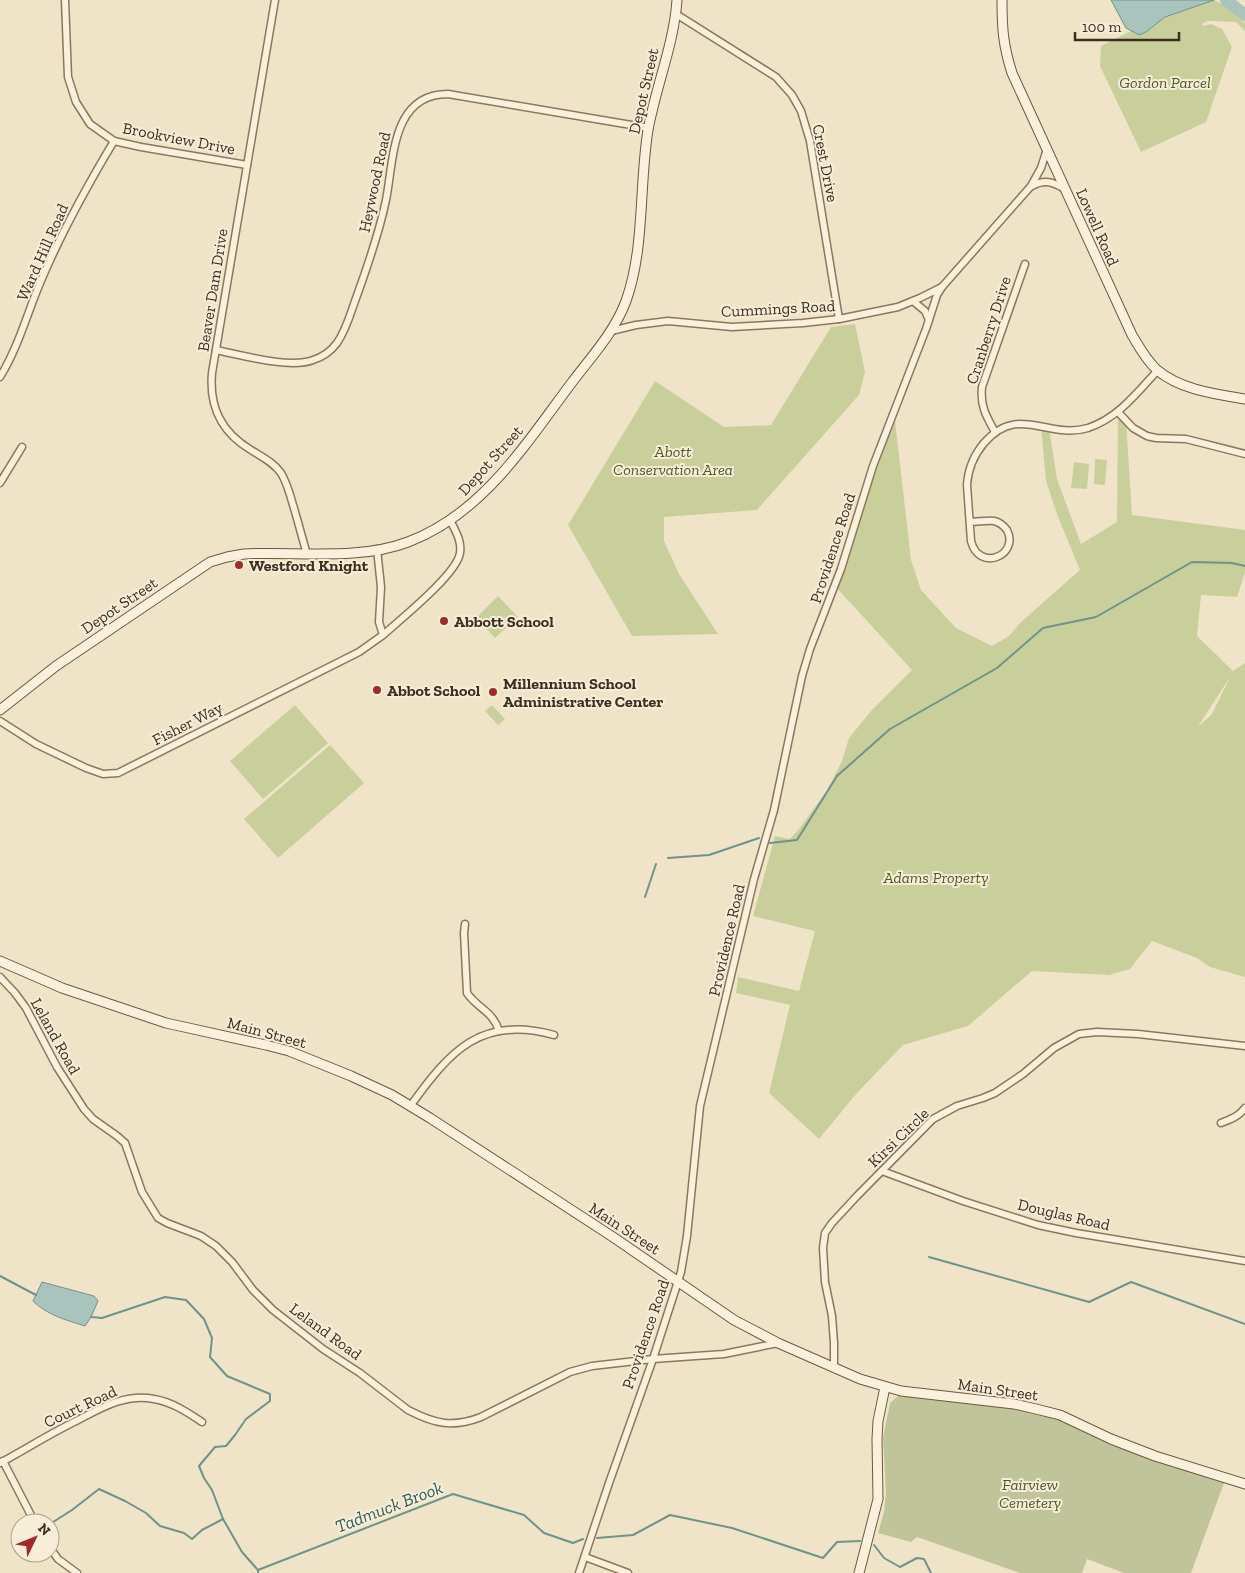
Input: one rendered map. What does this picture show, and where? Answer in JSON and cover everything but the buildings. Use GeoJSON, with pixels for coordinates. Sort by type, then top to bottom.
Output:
{"type":"FeatureCollection","features":[{"type":"Feature","properties":{"kind":"main road","name":"Depot Street"},"geometry":{"type":"LineString","coordinates":[[0,710],[56,666],[210,562],[227,556],[244,554],[307,554],[378,550],[392,547],[413,540],[450,520],[479,497],[515,458],[611,331],[626,301],[634,272],[640,231],[643,168],[649,128],[676,14],[677,0]]}},
{"type":"Feature","properties":{"kind":"main road","name":"Lowell Road"},"geometry":{"type":"LineString","coordinates":[[1002,0],[1002,28],[1009,65],[1125,322],[1145,356],[1158,370],[1192,388],[1245,400]]}},
{"type":"Feature","properties":{"kind":"main road","name":"Main Street"},"geometry":{"type":"LineString","coordinates":[[0,961],[62,988],[166,1023],[266,1045],[289,1052],[359,1079],[392,1095],[678,1281],[734,1320],[778,1343],[860,1379],[901,1391],[1020,1405],[1060,1415],[1111,1439],[1154,1456],[1245,1484]]}},
{"type":"Feature","properties":{"kind":"main road"},"geometry":{"type":"LineString","coordinates":[[859,1573],[878,1500],[876,1440],[885,1387]]}},
{"type":"Feature","properties":{"kind":"street","name":"Brookview Drive"},"geometry":{"type":"LineString","coordinates":[[65,0],[68,77],[76,102],[90,124],[114,141],[247,165]]}},
{"type":"Feature","properties":{"kind":"street","name":"Beaver Dam Drive"},"geometry":{"type":"LineString","coordinates":[[275,0],[216,350],[212,388],[217,416],[235,439],[269,461],[281,474],[287,486],[307,554]]}},
{"type":"Feature","properties":{"kind":"street","name":"Crest Drive"},"geometry":{"type":"LineString","coordinates":[[676,14],[776,77],[792,95],[801,111],[810,141],[839,319]]}},
{"type":"Feature","properties":{"kind":"street","name":"Heywood Road"},"geometry":{"type":"LineString","coordinates":[[216,350],[279,362],[300,363],[321,357],[336,345],[347,325],[374,243],[384,205],[393,150],[400,127],[412,109],[427,98],[448,94],[649,128]]}},
{"type":"Feature","properties":{"kind":"street","name":"Ward Hill Road"},"geometry":{"type":"LineString","coordinates":[[0,377],[22,332],[40,283],[59,241],[114,141]]}},
{"type":"Feature","properties":{"kind":"street","name":"Providence Road"},"geometry":{"type":"LineString","coordinates":[[579,1573],[681,1272],[687,1236],[700,1106],[754,879],[774,810],[799,685],[810,649],[841,569],[873,466],[937,295],[1031,186],[1041,168],[1047,149]]}},
{"type":"Feature","properties":{"kind":"street"},"geometry":{"type":"LineString","coordinates":[[1031,186],[1041,182],[1050,182],[1066,190]]}},
{"type":"Feature","properties":{"kind":"street","name":"Cranberry Drive"},"geometry":{"type":"LineString","coordinates":[[995,432],[983,408],[981,399],[982,387],[1025,264]]}},
{"type":"Feature","properties":{"kind":"street","name":"Cummings Road"},"geometry":{"type":"LineString","coordinates":[[611,331],[636,324],[668,321],[732,327],[839,319],[890,309],[913,301],[942,287]]}},
{"type":"Feature","properties":{"kind":"street"},"geometry":{"type":"LineString","coordinates":[[913,301],[924,311],[929,320]]}},
{"type":"Feature","properties":{"kind":"street"},"geometry":{"type":"LineString","coordinates":[[970,522],[993,521],[1004,527],[1009,538],[1009,544],[1003,554],[992,559],[981,556],[973,547],[971,540],[967,485],[969,469],[982,446],[995,432],[1012,424],[1022,423],[1063,431],[1078,430],[1096,425],[1118,412],[1158,370]]}},
{"type":"Feature","properties":{"kind":"street"},"geometry":{"type":"LineString","coordinates":[[1118,412],[1133,428],[1147,436],[1186,439],[1245,454]]}},
{"type":"Feature","properties":{"kind":"street"},"geometry":{"type":"LineString","coordinates":[[0,483],[22,447]]}},
{"type":"Feature","properties":{"kind":"street","name":"Fisher Way"},"geometry":{"type":"LineString","coordinates":[[0,721],[36,744],[86,768],[100,774],[114,774],[360,652],[383,635],[444,579],[459,560],[460,542],[450,520]]}},
{"type":"Feature","properties":{"kind":"street"},"geometry":{"type":"LineString","coordinates":[[378,550],[381,587],[379,622],[383,635]]}},
{"type":"Feature","properties":{"kind":"street"},"geometry":{"type":"LineString","coordinates":[[465,924],[466,993],[493,1017],[497,1022],[499,1031]]}},
{"type":"Feature","properties":{"kind":"street","name":"Leland Road"},"geometry":{"type":"LineString","coordinates":[[0,977],[16,993],[26,1008],[57,1067],[84,1109],[93,1119],[125,1143],[142,1192],[156,1216],[167,1223],[201,1236],[216,1246],[232,1262],[252,1290],[273,1310],[408,1410],[431,1420],[467,1422],[570,1372],[592,1366],[724,1354],[778,1343]]}},
{"type":"Feature","properties":{"kind":"street"},"geometry":{"type":"LineString","coordinates":[[410,1105],[431,1077],[456,1051],[487,1033],[528,1030],[554,1035]]}},
{"type":"Feature","properties":{"kind":"street","name":"Kirsi Circle"},"geometry":{"type":"LineString","coordinates":[[834,1368],[832,1316],[825,1282],[823,1248],[825,1233],[838,1216],[933,1119],[956,1106],[995,1093],[1023,1074],[1054,1048],[1079,1034],[1097,1032],[1138,1034],[1245,1046]]}},
{"type":"Feature","properties":{"kind":"street"},"geometry":{"type":"LineString","coordinates":[[1221,1123],[1233,1119],[1245,1108]]}},
{"type":"Feature","properties":{"kind":"street","name":"Douglas Road"},"geometry":{"type":"LineString","coordinates":[[882,1171],[963,1201],[1038,1225],[1245,1261]]}},
{"type":"Feature","properties":{"kind":"street","name":"Court Road"},"geometry":{"type":"LineString","coordinates":[[1,1462],[108,1404],[123,1400],[153,1398],[169,1403],[202,1422]]}},
{"type":"Feature","properties":{"kind":"street"},"geometry":{"type":"LineString","coordinates":[[1,1462],[29,1513]]}},
{"type":"Feature","properties":{"kind":"street"},"geometry":{"type":"LineString","coordinates":[[585,1557],[628,1573]]}},
{"type":"Feature","properties":{"kind":"street"},"geometry":{"type":"LineString","coordinates":[[60,1560],[77,1573]]}},
{"type":"Feature","properties":{"kind":"green space","name":"Gordon Parcel"},"geometry":{"type":"Polygon","coordinates":[[[1214,0],[1224,5],[1245,23],[1245,31],[1236,22],[1207,21],[1202,24],[1203,26],[1211,24],[1222,29],[1232,47],[1206,122],[1141,152],[1100,66],[1101,46],[1131,31],[1139,35],[1142,34],[1165,17],[1214,0]]]}},
{"type":"Feature","properties":{"kind":"green space","name":"Abott Conservation Area"},"geometry":{"type":"Polygon","coordinates":[[[855,324],[865,372],[859,395],[757,510],[664,517],[664,541],[679,574],[718,634],[632,636],[568,525],[655,381],[724,427],[771,425],[831,327],[855,324]]]}},
{"type":"Feature","properties":{"kind":"green space","name":"Adams Property"},"geometry":{"type":"Polygon","coordinates":[[[894,412],[911,560],[921,590],[956,628],[992,646],[1009,636],[1021,622],[1080,570],[1058,517],[1046,481],[1041,426],[1049,428],[1057,479],[1081,544],[1117,522],[1118,412],[1126,422],[1132,515],[1245,530],[1245,573],[1237,597],[1201,595],[1197,636],[1233,671],[1245,663],[1245,977],[1210,967],[1197,958],[1152,941],[1130,969],[1109,975],[1032,971],[968,1026],[903,1045],[857,1093],[819,1139],[769,1093],[790,1005],[736,993],[738,977],[799,991],[815,931],[753,916],[775,836],[790,839],[799,829],[826,792],[842,761],[849,738],[871,711],[912,670],[835,586],[894,412]],[[1230,677],[1199,726],[1212,714],[1230,677]]]}},
{"type":"Feature","properties":{"kind":"green space"},"geometry":{"type":"Polygon","coordinates":[[[1095,459],[1107,460],[1105,485],[1094,484],[1095,459]]]}},
{"type":"Feature","properties":{"kind":"green space"},"geometry":{"type":"Polygon","coordinates":[[[1074,462],[1089,464],[1087,489],[1071,488],[1074,462]]]}},
{"type":"Feature","properties":{"kind":"green space"},"geometry":{"type":"Polygon","coordinates":[[[498,596],[518,617],[495,638],[476,618],[498,596]]]}},
{"type":"Feature","properties":{"kind":"green space"},"geometry":{"type":"Polygon","coordinates":[[[295,705],[328,743],[263,799],[230,761],[295,705]]]}},
{"type":"Feature","properties":{"kind":"green space"},"geometry":{"type":"Polygon","coordinates":[[[492,705],[505,719],[498,725],[485,711],[492,705]]]}},
{"type":"Feature","properties":{"kind":"green space"},"geometry":{"type":"Polygon","coordinates":[[[330,745],[364,783],[278,858],[244,819],[330,745]]]}},
{"type":"Feature","properties":{"kind":"green space","name":"Fairview Cemetery"},"geometry":{"type":"Polygon","coordinates":[[[898,1396],[1011,1407],[1046,1415],[1177,1468],[1224,1483],[1191,1573],[1124,1573],[1087,1559],[1082,1573],[1020,1573],[917,1537],[911,1542],[878,1533],[884,1512],[886,1492],[883,1438],[890,1403],[898,1396]]]}},
{"type":"Feature","properties":{"kind":"water"},"geometry":{"type":"Polygon","coordinates":[[[1111,0],[1214,0],[1165,17],[1146,32],[1139,35],[1126,28],[1111,0]]]}},
{"type":"Feature","properties":{"kind":"water"},"geometry":{"type":"Polygon","coordinates":[[[42,1282],[94,1296],[98,1301],[85,1326],[51,1313],[33,1301],[42,1282]]]}},
{"type":"Feature","properties":{"kind":"waterway"},"geometry":{"type":"LineString","coordinates":[[1226,0],[1245,15]]}},
{"type":"Feature","properties":{"kind":"waterway"},"geometry":{"type":"LineString","coordinates":[[770,843],[797,840],[837,776],[890,729],[997,668],[1043,628],[1096,617],[1192,562],[1232,563],[1245,566]]}},
{"type":"Feature","properties":{"kind":"waterway"},"geometry":{"type":"LineString","coordinates":[[668,858],[709,855],[759,838]]}},
{"type":"Feature","properties":{"kind":"waterway"},"geometry":{"type":"LineString","coordinates":[[645,897],[656,864]]}},
{"type":"Feature","properties":{"kind":"waterway"},"geometry":{"type":"LineString","coordinates":[[929,1257],[1089,1302],[1131,1282],[1245,1324]]}},
{"type":"Feature","properties":{"kind":"waterway"},"geometry":{"type":"LineString","coordinates":[[0,1276],[36,1295]]}},
{"type":"Feature","properties":{"kind":"waterway"},"geometry":{"type":"LineString","coordinates":[[91,1317],[102,1318],[165,1297],[186,1300],[204,1319],[212,1338],[210,1357],[227,1376],[270,1394],[270,1401],[246,1419],[226,1446],[215,1447],[199,1466],[212,1490],[223,1519]]}},
{"type":"Feature","properties":{"kind":"waterway"},"geometry":{"type":"LineString","coordinates":[[60,1518],[99,1489],[146,1513],[160,1526],[184,1533],[192,1539],[202,1530],[223,1519],[242,1552],[257,1569]]}},
{"type":"Feature","properties":{"kind":"waterway","name":"Tadmuck Brook"},"geometry":{"type":"LineString","coordinates":[[258,1573],[258,1570],[453,1494],[524,1515],[544,1533],[573,1543],[583,1539]]}},
{"type":"Feature","properties":{"kind":"waterway","name":"Tadmuck Brook"},"geometry":{"type":"LineString","coordinates":[[597,1538],[633,1535],[670,1515],[732,1528],[823,1558],[837,1542],[860,1541]]}},
{"type":"Feature","properties":{"kind":"waterway","name":"Tadmuck Brook"},"geometry":{"type":"LineString","coordinates":[[874,1545],[884,1558],[900,1567],[917,1558],[924,1559],[931,1573]]}},
{"type":"Feature","properties":{"kind":"place","name":"Westford Knight"},"geometry":{"type":"Point","coordinates":[239,565]}},
{"type":"Feature","properties":{"kind":"place","name":"Abbott School"},"geometry":{"type":"Point","coordinates":[444,621]}},
{"type":"Feature","properties":{"kind":"place","name":"Abbot School"},"geometry":{"type":"Point","coordinates":[377,690]}},
{"type":"Feature","properties":{"kind":"place","name":"Millennium School Administrative Center"},"geometry":{"type":"Point","coordinates":[493,692]}}]}
